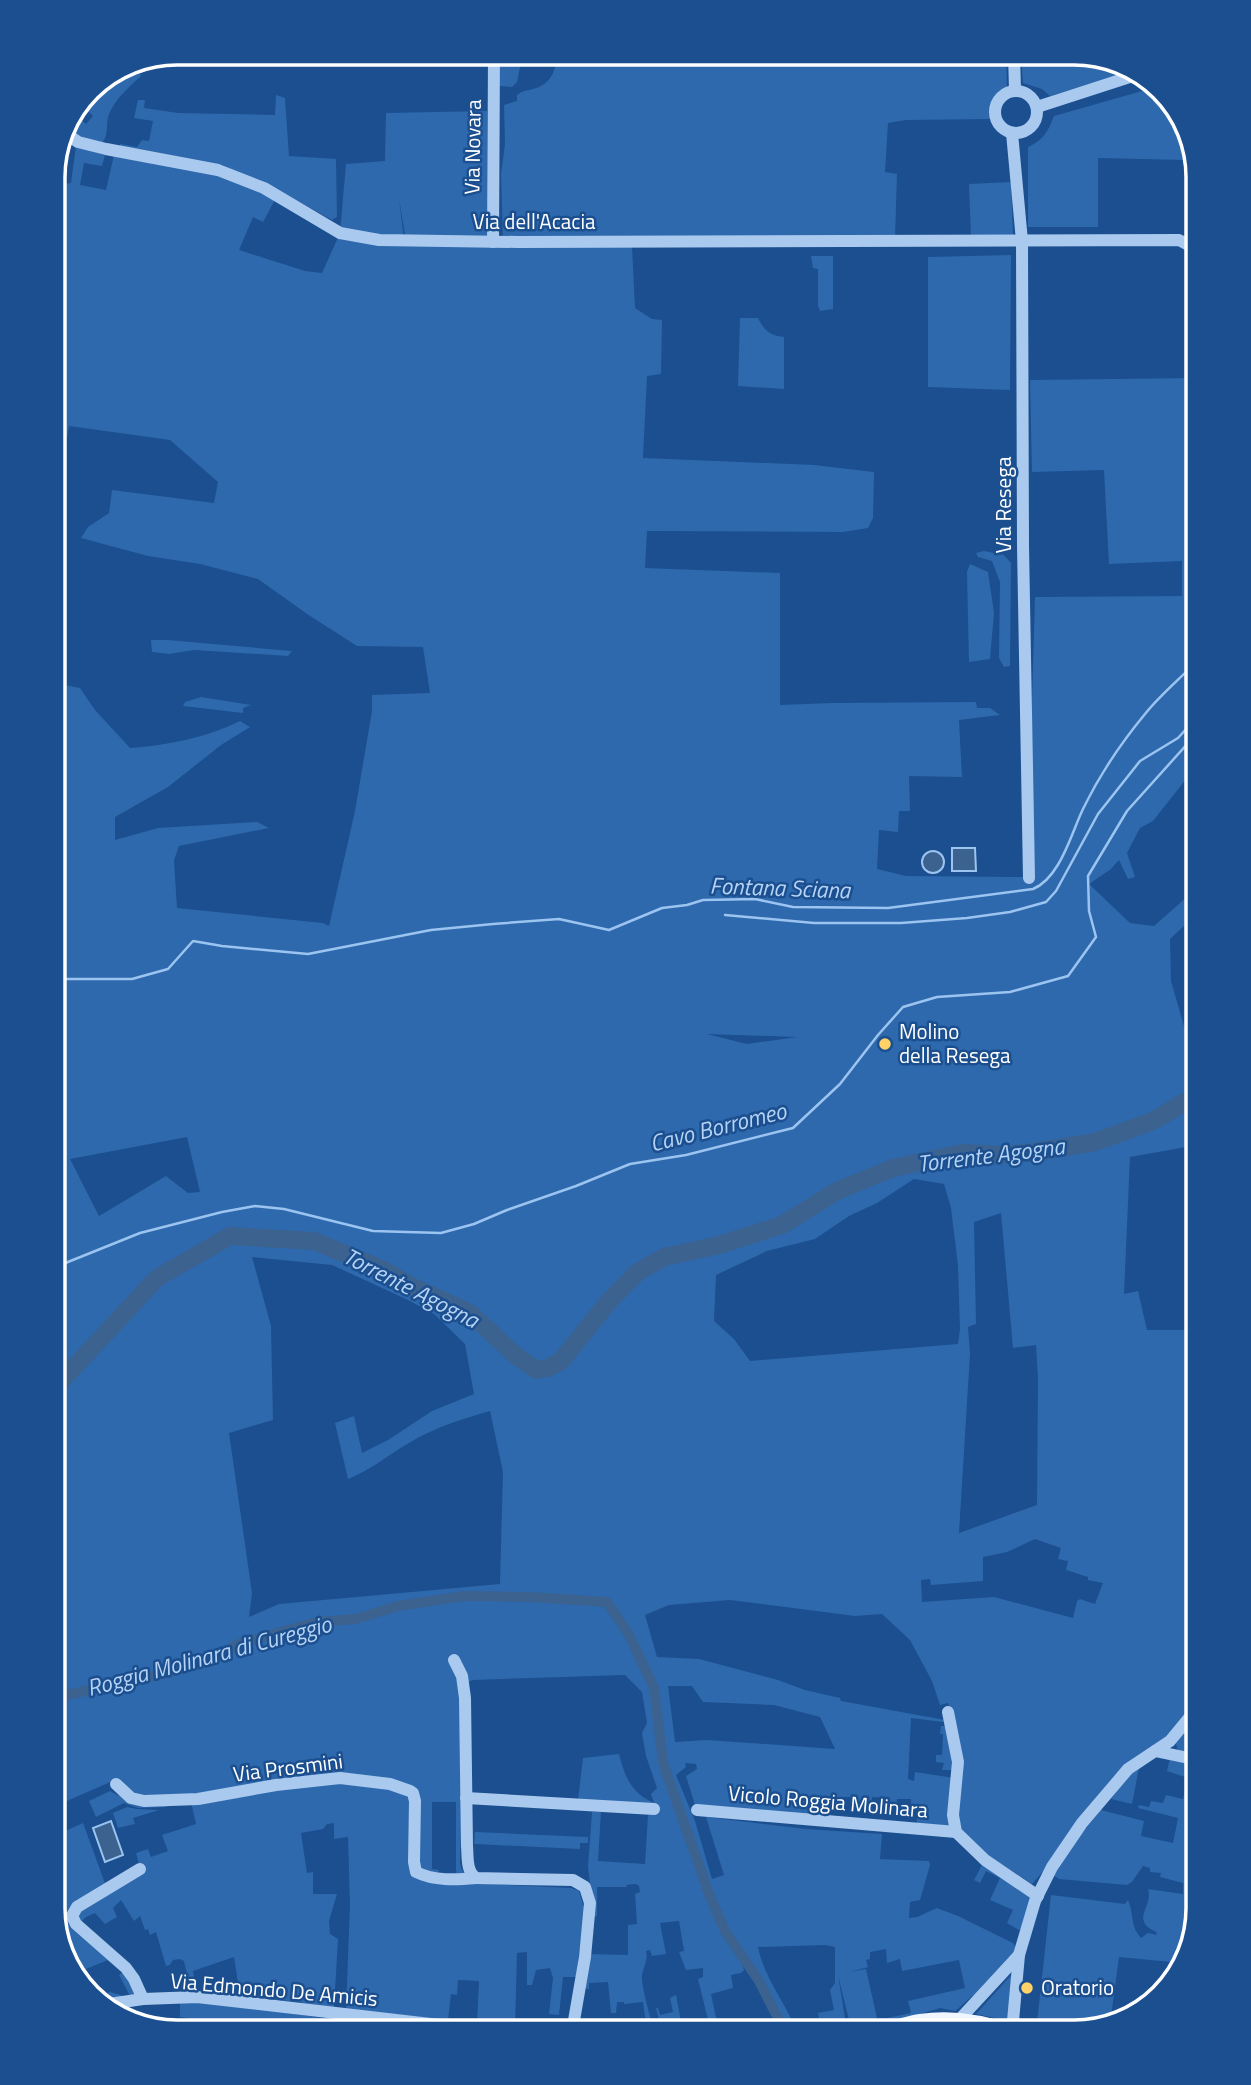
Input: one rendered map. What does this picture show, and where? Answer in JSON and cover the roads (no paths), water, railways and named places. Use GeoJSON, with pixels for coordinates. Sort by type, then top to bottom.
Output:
{"type":"FeatureCollection","features":[{"type":"Feature","properties":{"kind":"street","name":"Via Novara"},"geometry":{"type":"LineString","coordinates":[[492,242],[495,65]]}},
{"type":"Feature","properties":{"kind":"street"},"geometry":{"type":"LineString","coordinates":[[1014,65],[1015,91]]}},
{"type":"Feature","properties":{"kind":"street"},"geometry":{"type":"LineString","coordinates":[[1037,107],[1127,78]]}},
{"type":"Feature","properties":{"kind":"street"},"geometry":{"type":"LineString","coordinates":[[1015,91],[1027,94],[1037,107],[1036,120],[1024,132],[1012,133],[1005,130],[997,120],[996,107],[1003,96],[1015,91]]}},
{"type":"Feature","properties":{"kind":"street","name":"Via Resega"},"geometry":{"type":"LineString","coordinates":[[1012,133],[1022,241],[1023,546],[1030,878]]}},
{"type":"Feature","properties":{"kind":"street","name":"Via dell'Acacia"},"geometry":{"type":"LineString","coordinates":[[72,138],[106,149],[218,170],[264,188],[340,233],[379,240],[1179,240],[1186,244]]}},
{"type":"Feature","properties":{"kind":"street"},"geometry":{"type":"LineString","coordinates":[[454,1660],[462,1676],[465,1698],[469,1869],[471,1875],[476,1878]]}},
{"type":"Feature","properties":{"kind":"street"},"geometry":{"type":"LineString","coordinates":[[948,1712],[958,1762],[953,1815],[956,1832],[985,1860],[1038,1896]]}},
{"type":"Feature","properties":{"kind":"street"},"geometry":{"type":"LineString","coordinates":[[1010,2020],[1019,1955],[1038,1896],[1052,1867],[1082,1824],[1128,1769],[1170,1741],[1186,1722]]}},
{"type":"Feature","properties":{"kind":"street"},"geometry":{"type":"LineString","coordinates":[[1155,1751],[1186,1757]]}},
{"type":"Feature","properties":{"kind":"street","name":"Via Prosmini"},"geometry":{"type":"LineString","coordinates":[[116,1784],[131,1798],[144,1801],[198,1799],[276,1785],[340,1778],[390,1784],[412,1793],[415,1801],[414,1862],[416,1872],[425,1877],[573,1880],[585,1887],[590,1903],[589,1918],[574,2020]]}},
{"type":"Feature","properties":{"kind":"street"},"geometry":{"type":"LineString","coordinates":[[466,1798],[654,1809]]}},
{"type":"Feature","properties":{"kind":"street","name":"Vicolo Roggia Molinara"},"geometry":{"type":"LineString","coordinates":[[697,1810],[956,1832]]}},
{"type":"Feature","properties":{"kind":"street"},"geometry":{"type":"LineString","coordinates":[[140,1869],[77,1907],[72,1916],[76,1924],[126,1968],[135,1979],[143,1999]]}},
{"type":"Feature","properties":{"kind":"street"},"geometry":{"type":"LineString","coordinates":[[960,2020],[1019,1955]]}},
{"type":"Feature","properties":{"kind":"street","name":"Via Edmondo De Amicis"},"geometry":{"type":"LineString","coordinates":[[118,2003],[197,1997],[393,2020]]}},
{"type":"Feature","properties":{"kind":"waterway","name":"Fontana Sciana"},"geometry":{"type":"LineString","coordinates":[[65,979],[132,979],[168,969],[193,941],[308,954],[431,930],[493,924],[559,919],[609,930],[662,908],[703,900],[755,899],[793,907],[888,908],[1033,889],[1051,875],[1058,865],[1083,809],[1119,748],[1151,707],[1186,672]]}},
{"type":"Feature","properties":{"kind":"waterway"},"geometry":{"type":"LineString","coordinates":[[725,915],[814,923],[901,923],[1010,912],[1046,902],[1056,891],[1098,814],[1140,761],[1178,738],[1186,729]]}},
{"type":"Feature","properties":{"kind":"waterway","name":"Cavo Borromeo"},"geometry":{"type":"LineString","coordinates":[[65,1263],[140,1233],[255,1206],[284,1209],[373,1231],[441,1233],[474,1224],[630,1164],[686,1155],[793,1128],[840,1084],[903,1007],[937,997],[1010,992],[1068,976],[1096,937],[1089,911],[1088,876],[1127,811],[1186,745]]}},
{"type":"Feature","properties":{"kind":"waterway","name":"Torrente Agogna"},"geometry":{"type":"LineString","coordinates":[[65,1377],[157,1278],[230,1236],[314,1241],[382,1269],[413,1287],[470,1313],[516,1356],[537,1370],[548,1368],[561,1361],[610,1300],[638,1272],[664,1257],[719,1245],[782,1225],[837,1191],[893,1168],[962,1153],[1002,1155],[1095,1142],[1153,1121],[1186,1101]]}},
{"type":"Feature","properties":{"kind":"waterway","name":"Roggia Molinara di Cureggio"},"geometry":{"type":"LineString","coordinates":[[65,1695],[205,1662],[241,1643],[317,1622],[356,1619],[398,1606],[464,1596],[607,1602],[628,1633],[654,1688],[663,1763],[709,1894],[725,1931],[759,1981],[779,2020]]}},
{"type":"Feature","properties":{"kind":"place","name":"Molino della Resega"},"geometry":{"type":"Point","coordinates":[885,1044]}},
{"type":"Feature","properties":{"kind":"place","name":"Oratorio"},"geometry":{"type":"Point","coordinates":[1027,1988]}}]}
